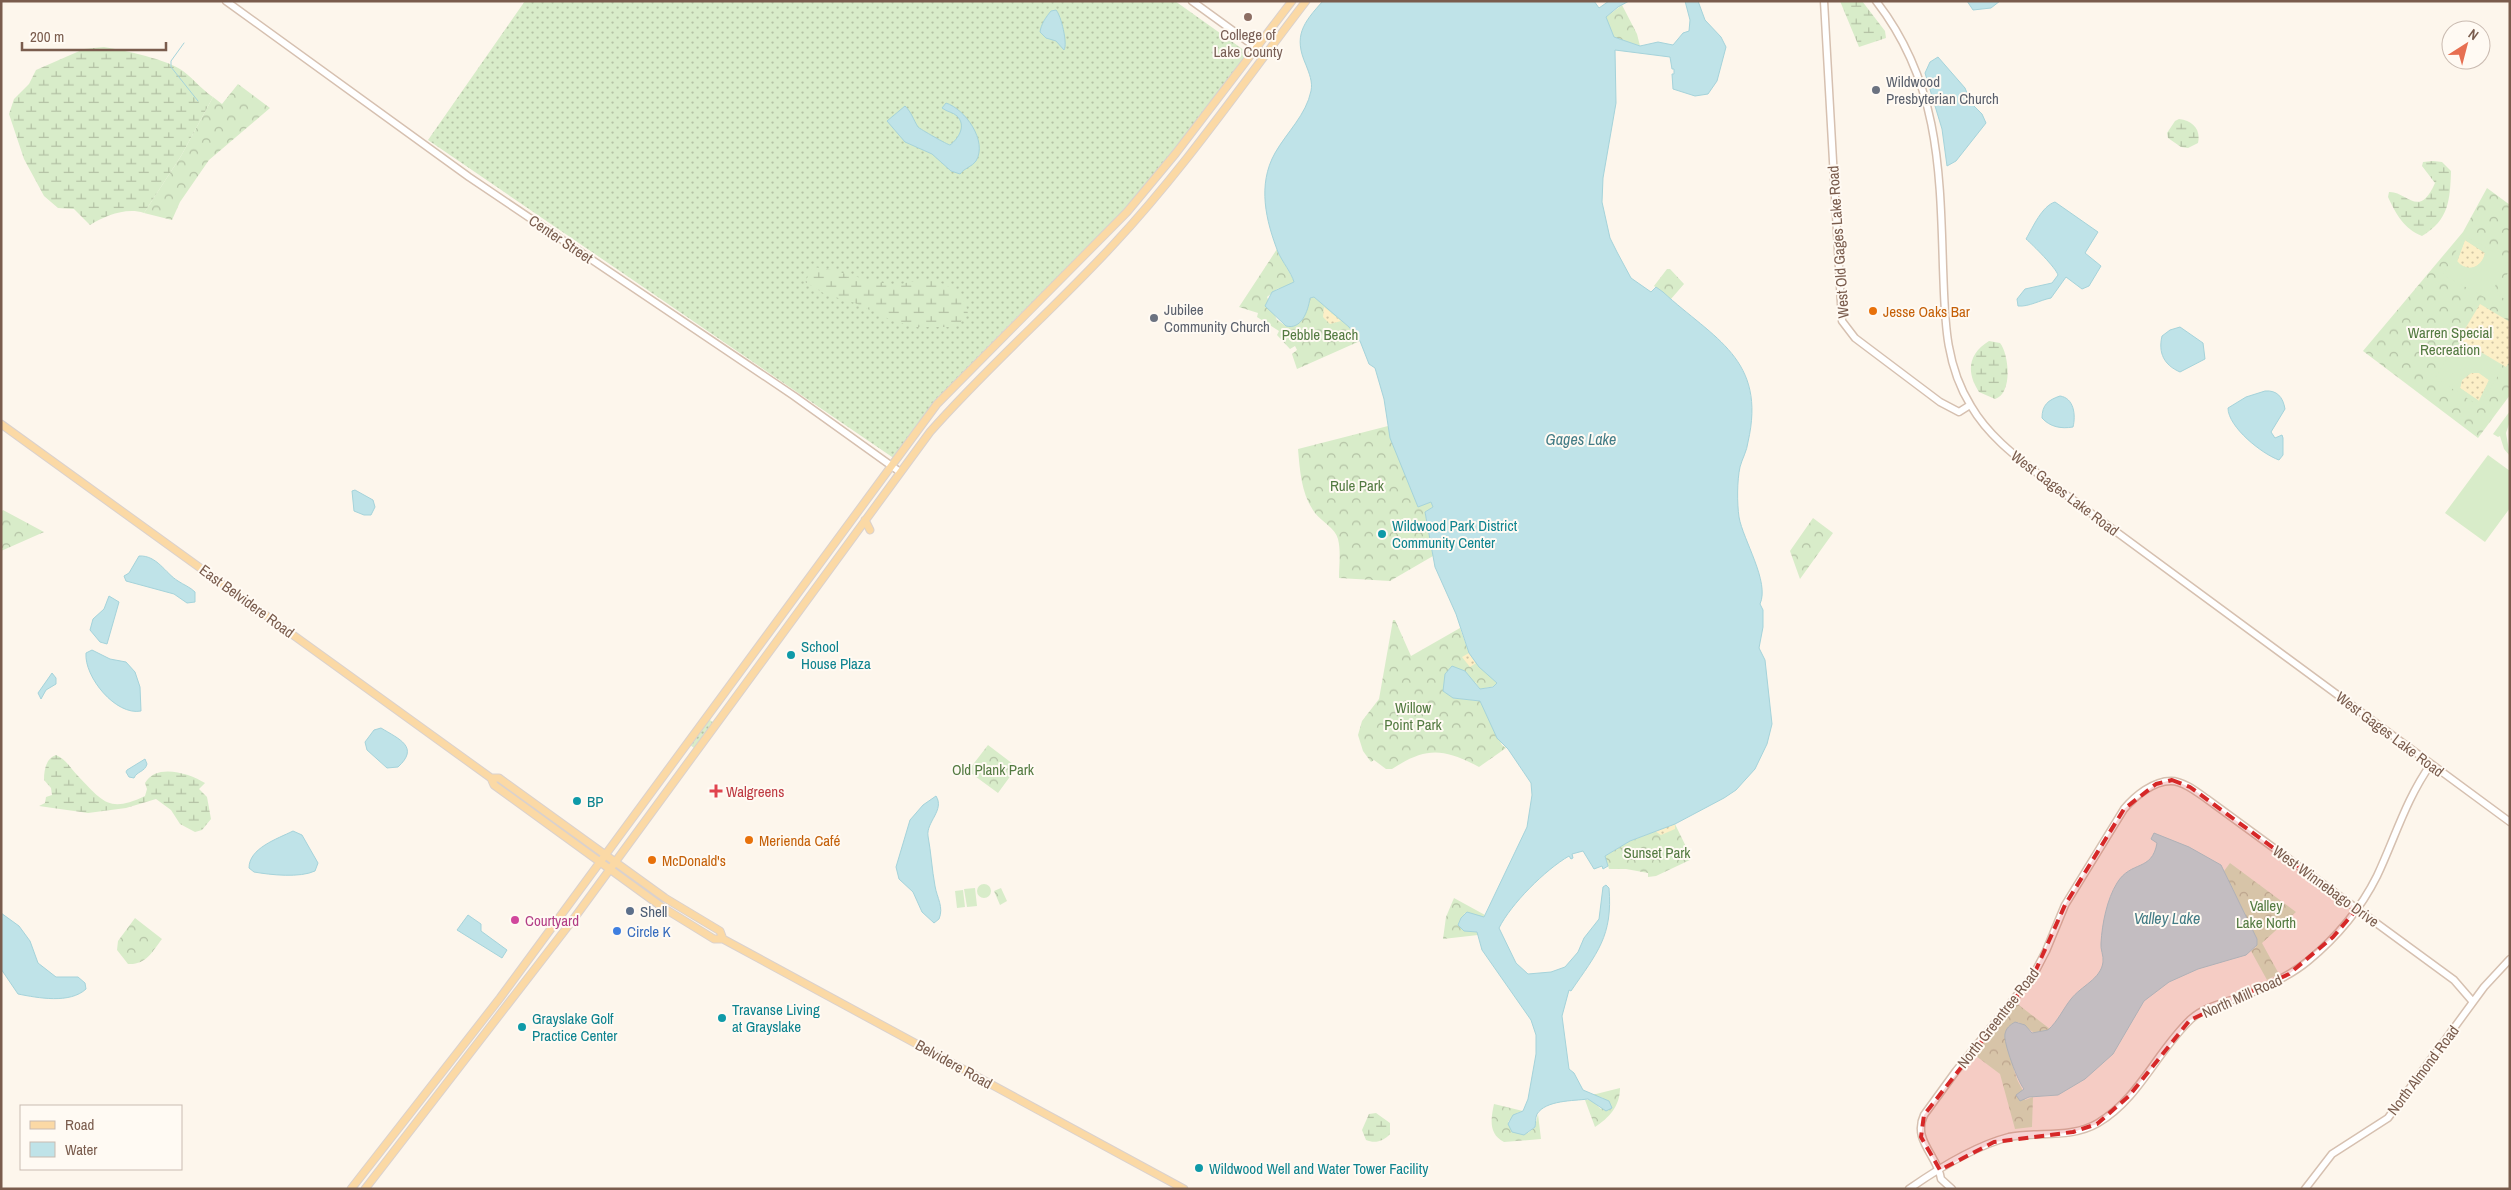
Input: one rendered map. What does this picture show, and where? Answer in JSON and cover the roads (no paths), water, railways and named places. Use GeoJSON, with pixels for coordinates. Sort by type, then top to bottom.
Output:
{"type":"FeatureCollection","features":[{"type":"Feature","properties":{"kind":"main road"},"geometry":{"type":"LineString","coordinates":[[351,1189],[500,998],[937,404],[1068,274],[1151,184],[1292,1]]}},
{"type":"Feature","properties":{"kind":"main road"},"geometry":{"type":"LineString","coordinates":[[364,1189],[570,923],[930,432],[963,394],[1113,246],[1193,151],[1306,1]]}},
{"type":"Feature","properties":{"kind":"main road","name":"East Belvidere Road"},"geometry":{"type":"LineString","coordinates":[[1,424],[491,778],[494,785],[599,862]]}},
{"type":"Feature","properties":{"kind":"main road"},"geometry":{"type":"LineString","coordinates":[[841,533],[850,540]]}},
{"type":"Feature","properties":{"kind":"main road","name":"East Belvidere Road"},"geometry":{"type":"LineString","coordinates":[[491,778],[499,778],[604,855]]}},
{"type":"Feature","properties":{"kind":"main road","name":"Belvidere Road"},"geometry":{"type":"LineString","coordinates":[[604,855],[674,904],[720,931],[723,939]]}},
{"type":"Feature","properties":{"kind":"main road","name":"Belvidere Road"},"geometry":{"type":"LineString","coordinates":[[599,862],[684,922],[714,939],[723,939],[1184,1189]]}},
{"type":"Feature","properties":{"kind":"street","name":"Center Street"},"geometry":{"type":"LineString","coordinates":[[226,1],[469,177],[794,396],[900,472]]}},
{"type":"Feature","properties":{"kind":"street"},"geometry":{"type":"LineString","coordinates":[[1192,1],[1265,54]]}},
{"type":"Feature","properties":{"kind":"street","name":"West Old Gages Lake Road"},"geometry":{"type":"LineString","coordinates":[[1824,1],[1842,321],[1850,334],[1940,402],[1959,412],[1970,406]]}},
{"type":"Feature","properties":{"kind":"street","name":"West Gages Lake Road"},"geometry":{"type":"LineString","coordinates":[[1876,1],[1893,25],[1912,63],[1933,126],[1940,171],[1947,343],[1956,374],[1970,406],[1988,430],[2010,452],[2038,474],[2510,822]]}},
{"type":"Feature","properties":{"kind":"street","name":"North Mill Road"},"geometry":{"type":"LineString","coordinates":[[1909,1189],[1940,1170],[1994,1142],[2012,1137],[2073,1132],[2097,1124],[2129,1096],[2190,1020],[2205,1010],[2289,974],[2333,937],[2357,909],[2377,876],[2413,791],[2431,764]]}},
{"type":"Feature","properties":{"kind":"street","name":"West Winnebago Drive"},"geometry":{"type":"LineString","coordinates":[[2172,780],[2190,788],[2207,799],[2454,980],[2472,1002]]}},
{"type":"Feature","properties":{"kind":"street","name":"North Greentree Road"},"geometry":{"type":"LineString","coordinates":[[1952,1189],[1941,1180],[1940,1170],[1921,1137],[1921,1123],[1924,1115],[1956,1071],[2034,974],[2046,951],[2065,904],[2124,809],[2142,792],[2156,784],[2172,780]]}},
{"type":"Feature","properties":{"kind":"street","name":"North Almond Road"},"geometry":{"type":"LineString","coordinates":[[2305,1189],[2332,1154],[2388,1118],[2472,1002],[2510,959]]}},
{"type":"Feature","properties":{"kind":"water","name":"Gages Lake"},"geometry":{"type":"Polygon","coordinates":[[[1323,1],[1594,1],[1599,8],[1609,1],[1629,1],[1606,17],[1614,37],[1640,46],[1658,42],[1673,45],[1683,33],[1689,31],[1690,20],[1685,1],[1698,1],[1705,20],[1721,37],[1726,47],[1717,81],[1708,94],[1695,96],[1673,89],[1672,74],[1674,74],[1674,69],[1672,69],[1670,57],[1615,50],[1616,103],[1603,178],[1602,202],[1610,238],[1631,278],[1651,292],[1656,287],[1717,338],[1732,353],[1743,370],[1750,390],[1752,414],[1747,445],[1739,473],[1738,505],[1741,526],[1762,584],[1760,604],[1763,610],[1763,627],[1759,648],[1765,660],[1772,724],[1767,744],[1755,769],[1736,790],[1675,824],[1630,841],[1605,856],[1608,866],[1603,869],[1602,866],[1594,869],[1583,851],[1572,854],[1573,858],[1571,859],[1569,856],[1539,879],[1520,898],[1504,919],[1499,928],[1516,963],[1528,974],[1551,972],[1565,967],[1578,952],[1584,938],[1599,919],[1603,887],[1606,885],[1609,888],[1610,905],[1606,932],[1596,954],[1571,991],[1569,990],[1562,1016],[1569,1069],[1574,1073],[1583,1090],[1609,1101],[1612,1108],[1606,1111],[1588,1099],[1553,1104],[1541,1109],[1536,1116],[1535,1127],[1524,1135],[1512,1132],[1508,1124],[1513,1115],[1523,1111],[1528,1099],[1536,1054],[1536,1035],[1531,1020],[1482,950],[1477,932],[1464,931],[1458,925],[1461,918],[1467,912],[1484,917],[1527,827],[1532,795],[1531,783],[1508,749],[1497,738],[1480,701],[1453,698],[1443,691],[1445,674],[1452,666],[1465,671],[1480,689],[1493,687],[1497,683],[1479,667],[1469,653],[1456,614],[1435,567],[1425,512],[1433,507],[1431,502],[1418,507],[1390,438],[1384,399],[1375,368],[1369,364],[1360,341],[1349,327],[1314,297],[1310,298],[1308,309],[1300,323],[1291,327],[1286,326],[1265,306],[1272,292],[1294,282],[1278,252],[1270,228],[1265,203],[1266,178],[1269,165],[1275,153],[1301,116],[1309,100],[1311,81],[1302,55],[1300,38],[1305,23],[1323,1]]]}},
{"type":"Feature","properties":{"kind":"water"},"geometry":{"type":"Polygon","coordinates":[[[1967,1],[2000,1],[1991,8],[1973,10],[1967,1]]]}},
{"type":"Feature","properties":{"kind":"water"},"geometry":{"type":"Polygon","coordinates":[[[1056,10],[1063,30],[1064,50],[1056,41],[1046,38],[1040,32],[1047,16],[1051,11],[1056,10]]]}},
{"type":"Feature","properties":{"kind":"water"},"geometry":{"type":"Polygon","coordinates":[[[1938,57],[1965,88],[1971,103],[1982,114],[1986,123],[1956,161],[1947,166],[1942,129],[1925,73],[1930,62],[1938,57]]]}},
{"type":"Feature","properties":{"kind":"water"},"geometry":{"type":"Polygon","coordinates":[[[946,103],[953,106],[967,119],[977,135],[979,144],[979,153],[976,161],[960,174],[951,171],[932,154],[905,142],[887,121],[905,106],[918,127],[950,145],[958,136],[961,124],[955,115],[942,108],[946,103]]]}},
{"type":"Feature","properties":{"kind":"water"},"geometry":{"type":"Polygon","coordinates":[[[2055,202],[2098,232],[2085,253],[2101,266],[2089,286],[2082,289],[2066,277],[2051,298],[2018,306],[2017,299],[2025,289],[2052,283],[2058,275],[2049,262],[2026,239],[2042,212],[2055,202]]]}},
{"type":"Feature","properties":{"kind":"water"},"geometry":{"type":"Polygon","coordinates":[[[2180,327],[2203,343],[2205,359],[2180,372],[2166,362],[2162,353],[2161,342],[2162,336],[2170,330],[2180,327]]]}},
{"type":"Feature","properties":{"kind":"water"},"geometry":{"type":"Polygon","coordinates":[[[2265,391],[2279,395],[2285,409],[2271,432],[2275,438],[2282,435],[2283,438],[2283,455],[2279,460],[2264,452],[2247,439],[2229,415],[2228,408],[2246,397],[2265,391]]]}},
{"type":"Feature","properties":{"kind":"water"},"geometry":{"type":"Polygon","coordinates":[[[2060,396],[2065,397],[2073,408],[2073,427],[2056,427],[2042,418],[2046,404],[2060,396]]]}},
{"type":"Feature","properties":{"kind":"water"},"geometry":{"type":"Polygon","coordinates":[[[355,490],[373,500],[375,507],[371,515],[364,515],[354,511],[352,491],[355,490]]]}},
{"type":"Feature","properties":{"kind":"water"},"geometry":{"type":"Polygon","coordinates":[[[139,556],[145,556],[156,561],[173,578],[193,590],[195,592],[195,602],[187,603],[174,594],[126,581],[124,576],[129,573],[139,556]]]}},
{"type":"Feature","properties":{"kind":"water"},"geometry":{"type":"Polygon","coordinates":[[[109,596],[119,602],[107,644],[100,642],[90,630],[93,619],[104,609],[109,596]]]}},
{"type":"Feature","properties":{"kind":"water"},"geometry":{"type":"Polygon","coordinates":[[[92,650],[110,659],[126,662],[135,672],[140,687],[141,711],[131,711],[122,707],[103,693],[90,673],[87,663],[86,653],[92,650]]]}},
{"type":"Feature","properties":{"kind":"water"},"geometry":{"type":"Polygon","coordinates":[[[52,673],[56,678],[56,684],[46,690],[41,699],[38,693],[52,673]]]}},
{"type":"Feature","properties":{"kind":"water"},"geometry":{"type":"Polygon","coordinates":[[[381,728],[400,740],[407,749],[404,760],[398,767],[387,768],[367,750],[365,742],[374,730],[381,728]]]}},
{"type":"Feature","properties":{"kind":"water"},"geometry":{"type":"Polygon","coordinates":[[[145,759],[147,764],[145,769],[134,778],[129,777],[126,772],[127,770],[145,759]]]}},
{"type":"Feature","properties":{"kind":"water"},"geometry":{"type":"Polygon","coordinates":[[[936,796],[938,801],[937,811],[928,831],[935,886],[941,910],[939,919],[934,923],[922,912],[913,892],[899,879],[896,867],[910,820],[923,805],[936,796]]]}},
{"type":"Feature","properties":{"kind":"water"},"geometry":{"type":"Polygon","coordinates":[[[293,831],[302,835],[318,863],[315,871],[302,875],[285,875],[254,872],[249,868],[250,861],[259,850],[272,841],[293,831]]]}},
{"type":"Feature","properties":{"kind":"water","name":"Valley Lake"},"geometry":{"type":"Polygon","coordinates":[[[2154,833],[2189,847],[2221,865],[2257,939],[2257,945],[2246,955],[2198,969],[2169,982],[2144,1001],[2113,1054],[2085,1079],[2058,1095],[2029,1097],[2020,1101],[2016,1095],[2024,1089],[2018,1079],[2009,1053],[2005,1038],[2006,1030],[2015,1022],[2025,1025],[2032,1033],[2048,1030],[2075,994],[2099,973],[2103,962],[2101,945],[2103,928],[2110,896],[2117,883],[2128,871],[2151,858],[2157,843],[2151,839],[2154,833]]]}},
{"type":"Feature","properties":{"kind":"water"},"geometry":{"type":"Polygon","coordinates":[[[1,913],[19,926],[30,941],[38,963],[56,977],[78,977],[85,983],[86,989],[71,997],[54,999],[18,994],[1,969],[1,913]]]}},
{"type":"Feature","properties":{"kind":"water"},"geometry":{"type":"Polygon","coordinates":[[[468,915],[481,924],[481,931],[507,950],[502,958],[457,930],[468,915]]]}},
{"type":"Feature","properties":{"kind":"waterway"},"geometry":{"type":"LineString","coordinates":[[184,43],[171,61],[171,67],[198,101]]}},
{"type":"Feature","properties":{"kind":"place","name":"College of Lake County"},"geometry":{"type":"Point","coordinates":[1248,17]}},
{"type":"Feature","properties":{"kind":"place","name":"Wildwood Presbyterian Church"},"geometry":{"type":"Point","coordinates":[1876,90]}},
{"type":"Feature","properties":{"kind":"place","name":"Jesse Oaks Bar"},"geometry":{"type":"Point","coordinates":[1873,311]}},
{"type":"Feature","properties":{"kind":"place","name":"Jubilee Community Church"},"geometry":{"type":"Point","coordinates":[1154,318]}},
{"type":"Feature","properties":{"kind":"place","name":"Wildwood Park District Community Center"},"geometry":{"type":"Point","coordinates":[1382,534]}},
{"type":"Feature","properties":{"kind":"place","name":"School House Plaza"},"geometry":{"type":"Point","coordinates":[791,655]}},
{"type":"Feature","properties":{"kind":"place","name":"Walgreens"},"geometry":{"type":"Point","coordinates":[716,791]}},
{"type":"Feature","properties":{"kind":"place","name":"BP"},"geometry":{"type":"Point","coordinates":[577,801]}},
{"type":"Feature","properties":{"kind":"place","name":"Merienda Café"},"geometry":{"type":"Point","coordinates":[749,840]}},
{"type":"Feature","properties":{"kind":"place","name":"McDonald's"},"geometry":{"type":"Point","coordinates":[652,860]}},
{"type":"Feature","properties":{"kind":"place","name":"Shell"},"geometry":{"type":"Point","coordinates":[630,911]}},
{"type":"Feature","properties":{"kind":"place","name":"Courtyard"},"geometry":{"type":"Point","coordinates":[515,920]}},
{"type":"Feature","properties":{"kind":"place","name":"Circle K"},"geometry":{"type":"Point","coordinates":[617,931]}},
{"type":"Feature","properties":{"kind":"place","name":"Travanse Living at Grayslake"},"geometry":{"type":"Point","coordinates":[722,1018]}},
{"type":"Feature","properties":{"kind":"place","name":"Grayslake Golf Practice Center"},"geometry":{"type":"Point","coordinates":[522,1027]}},
{"type":"Feature","properties":{"kind":"place","name":"Wildwood Well and Water Tower Facility"},"geometry":{"type":"Point","coordinates":[1199,1168]}},
{"type":"Feature","properties":{"kind":"park label","name":"Pebble Beach"},"geometry":{"type":"Point","coordinates":[1320,334]}},
{"type":"Feature","properties":{"kind":"park label","name":"Warren Special Recreation"},"geometry":{"type":"Point","coordinates":[2450,340]}},
{"type":"Feature","properties":{"kind":"park label","name":"Rule Park"},"geometry":{"type":"Point","coordinates":[1357,485]}},
{"type":"Feature","properties":{"kind":"park label","name":"Willow Point Park"},"geometry":{"type":"Point","coordinates":[1413,716]}},
{"type":"Feature","properties":{"kind":"park label","name":"Old Plank Park"},"geometry":{"type":"Point","coordinates":[993,769]}},
{"type":"Feature","properties":{"kind":"park label","name":"Sunset Park"},"geometry":{"type":"Point","coordinates":[1657,852]}},
{"type":"Feature","properties":{"kind":"park label","name":"Valley Lake North"},"geometry":{"type":"Point","coordinates":[2266,914]}}]}
